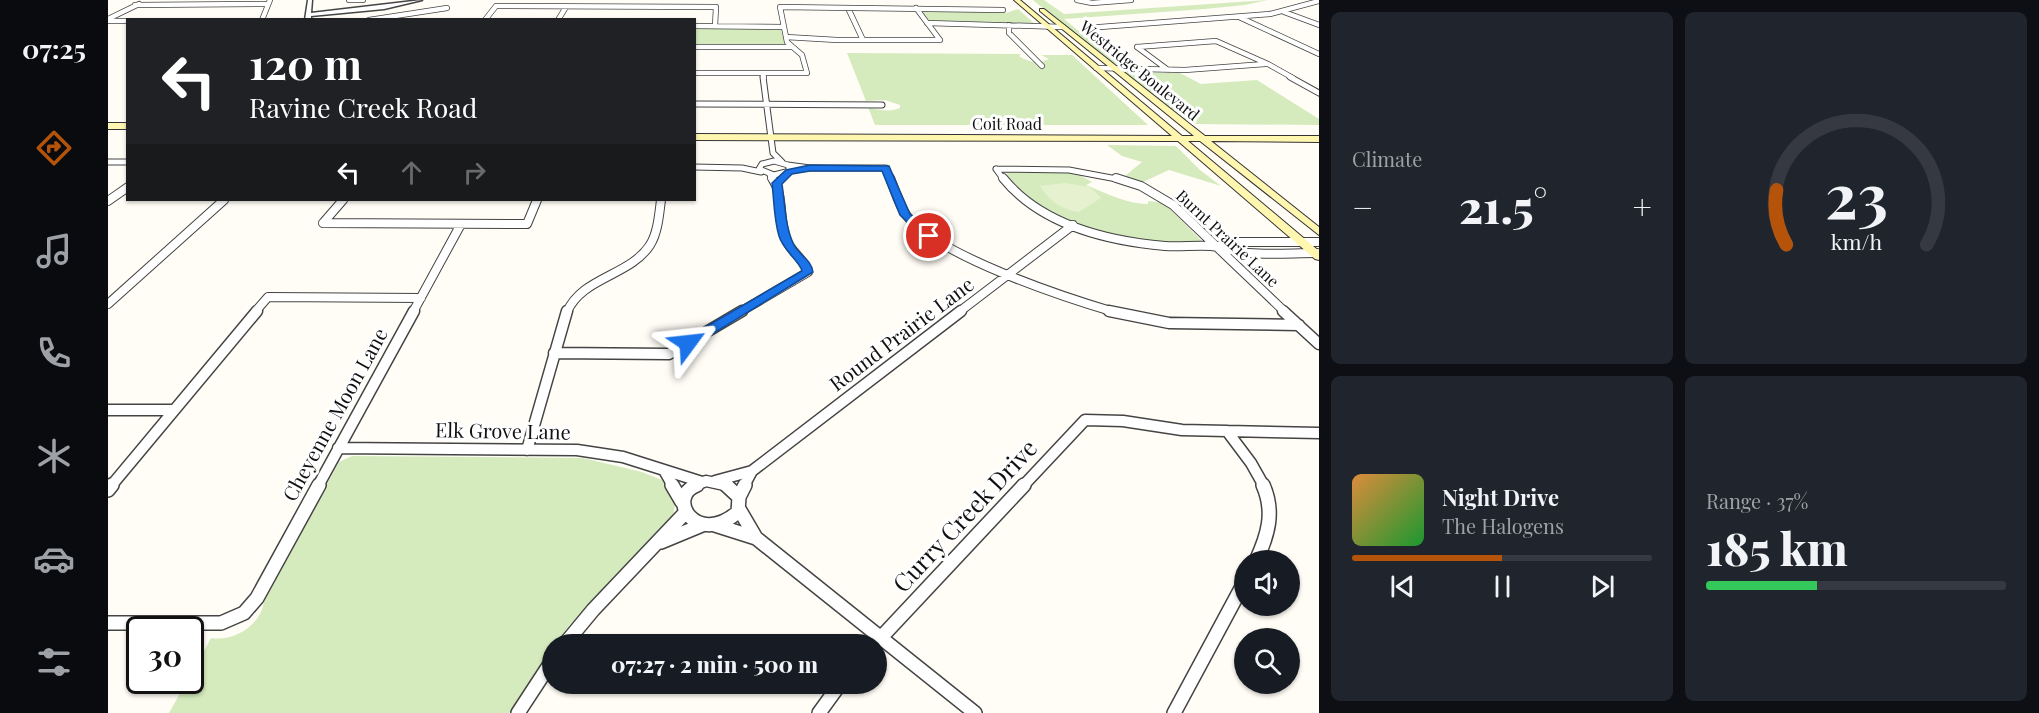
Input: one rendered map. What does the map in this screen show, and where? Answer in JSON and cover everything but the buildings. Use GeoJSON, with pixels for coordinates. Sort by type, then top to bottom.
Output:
{"type":"FeatureCollection","features":[{"type":"Feature","properties":{"kind":"main road","name":"Westridge Boulevard"},"geometry":{"type":"LineString","coordinates":[[1017,0],[1317,254]]}},
{"type":"Feature","properties":{"kind":"main road","name":"Westridge Boulevard"},"geometry":{"type":"LineString","coordinates":[[1038,7],[1319,232]]}},
{"type":"Feature","properties":{"kind":"main road"},"geometry":{"type":"LineString","coordinates":[[108,126],[126,126]]}},
{"type":"Feature","properties":{"kind":"main road","name":"Coit Road"},"geometry":{"type":"LineString","coordinates":[[696,129],[771,133],[1319,139]]}},
{"type":"Feature","properties":{"kind":"main road","name":"Coit Road"},"geometry":{"type":"LineString","coordinates":[[696,137],[771,133],[1319,130]]}},
{"type":"Feature","properties":{"kind":"main road"},"geometry":{"type":"LineString","coordinates":[[108,134],[126,134]]}},
{"type":"Feature","properties":{"kind":"street"},"geometry":{"type":"LineString","coordinates":[[108,20],[147,0]]}},
{"type":"Feature","properties":{"kind":"street"},"geometry":{"type":"LineString","coordinates":[[195,4],[204,0]]}},
{"type":"Feature","properties":{"kind":"street"},"geometry":{"type":"LineString","coordinates":[[310,0],[309,17],[420,0]]}},
{"type":"Feature","properties":{"kind":"street"},"geometry":{"type":"LineString","coordinates":[[349,0],[363,0]]}},
{"type":"Feature","properties":{"kind":"street"},"geometry":{"type":"LineString","coordinates":[[595,7],[599,0]]}},
{"type":"Feature","properties":{"kind":"street"},"geometry":{"type":"LineString","coordinates":[[1079,1],[1131,0]]}},
{"type":"Feature","properties":{"kind":"street"},"geometry":{"type":"LineString","coordinates":[[1087,28],[1284,12],[1318,1]]}},
{"type":"Feature","properties":{"kind":"street"},"geometry":{"type":"LineString","coordinates":[[135,5],[268,2],[263,18]]}},
{"type":"Feature","properties":{"kind":"street"},"geometry":{"type":"LineString","coordinates":[[487,18],[496,6],[716,7],[715,26]]}},
{"type":"Feature","properties":{"kind":"street"},"geometry":{"type":"LineString","coordinates":[[384,7],[397,16]]}},
{"type":"Feature","properties":{"kind":"street"},"geometry":{"type":"LineString","coordinates":[[559,18],[566,7]]}},
{"type":"Feature","properties":{"kind":"street"},"geometry":{"type":"LineString","coordinates":[[383,18],[447,8]]}},
{"type":"Feature","properties":{"kind":"street"},"geometry":{"type":"LineString","coordinates":[[696,73],[807,73],[802,56],[791,47],[786,37],[780,8],[1003,10]]}},
{"type":"Feature","properties":{"kind":"street"},"geometry":{"type":"LineString","coordinates":[[848,8],[863,40]]}},
{"type":"Feature","properties":{"kind":"street"},"geometry":{"type":"LineString","coordinates":[[786,37],[940,40],[915,8]]}},
{"type":"Feature","properties":{"kind":"street"},"geometry":{"type":"LineString","coordinates":[[1284,12],[1319,25]]}},
{"type":"Feature","properties":{"kind":"street"},"geometry":{"type":"LineString","coordinates":[[1237,16],[1319,54]]}},
{"type":"Feature","properties":{"kind":"street"},"geometry":{"type":"LineString","coordinates":[[108,20],[126,21]]}},
{"type":"Feature","properties":{"kind":"street"},"geometry":{"type":"LineString","coordinates":[[927,23],[1063,27]]}},
{"type":"Feature","properties":{"kind":"street"},"geometry":{"type":"LineString","coordinates":[[1009,25],[1009,33],[1042,66]]}},
{"type":"Feature","properties":{"kind":"street"},"geometry":{"type":"LineString","coordinates":[[696,26],[784,27]]}},
{"type":"Feature","properties":{"kind":"street"},"geometry":{"type":"LineString","coordinates":[[1168,70],[1137,47],[1216,41],[1268,64],[1319,93]]}},
{"type":"Feature","properties":{"kind":"street"},"geometry":{"type":"LineString","coordinates":[[696,47],[791,47]]}},
{"type":"Feature","properties":{"kind":"street"},"geometry":{"type":"LineString","coordinates":[[1096,68],[1168,70],[1268,64]]}},
{"type":"Feature","properties":{"kind":"street"},"geometry":{"type":"LineString","coordinates":[[763,73],[773,153],[786,168]]}},
{"type":"Feature","properties":{"kind":"street"},"geometry":{"type":"LineString","coordinates":[[696,104],[882,105]]}},
{"type":"Feature","properties":{"kind":"street"},"geometry":{"type":"LineString","coordinates":[[762,166],[773,153]]}},
{"type":"Feature","properties":{"kind":"street"},"geometry":{"type":"LineString","coordinates":[[108,162],[124,162]]}},
{"type":"Feature","properties":{"kind":"street"},"geometry":{"type":"LineString","coordinates":[[554,353],[669,354],[805,274],[808,269],[786,242],[777,183],[762,166]]}},
{"type":"Feature","properties":{"kind":"street"},"geometry":{"type":"LineString","coordinates":[[696,167],[885,168],[902,210],[915,226],[946,246],[1078,303],[1138,318],[1184,324],[1299,325]]}},
{"type":"Feature","properties":{"kind":"street"},"geometry":{"type":"LineString","coordinates":[[770,175],[786,168]]}},
{"type":"Feature","properties":{"kind":"street"},"geometry":{"type":"LineString","coordinates":[[777,183],[786,168]]}},
{"type":"Feature","properties":{"kind":"street","name":"Burnt Prairie Lane"},"geometry":{"type":"LineString","coordinates":[[1073,225],[1023,200],[1008,186],[996,169],[1070,170],[1097,173],[1133,183],[1170,202],[1319,344]]}},
{"type":"Feature","properties":{"kind":"street"},"geometry":{"type":"LineString","coordinates":[[108,201],[126,188]]}},
{"type":"Feature","properties":{"kind":"street"},"geometry":{"type":"LineString","coordinates":[[108,304],[223,201]]}},
{"type":"Feature","properties":{"kind":"street"},"geometry":{"type":"LineString","coordinates":[[343,201],[323,224],[527,224],[537,201]]}},
{"type":"Feature","properties":{"kind":"street"},"geometry":{"type":"LineString","coordinates":[[527,450],[565,314],[575,298],[593,283],[634,260],[652,242],[656,233],[661,201]]}},
{"type":"Feature","properties":{"kind":"street","name":"Cheyenne Moon Lane"},"geometry":{"type":"LineString","coordinates":[[108,623],[221,623],[236,618],[257,598],[461,224]]}},
{"type":"Feature","properties":{"kind":"street"},"geometry":{"type":"LineString","coordinates":[[1073,225],[1144,243],[1217,247],[1239,252],[1317,254]]}},
{"type":"Feature","properties":{"kind":"street","name":"Round Prairie Lane"},"geometry":{"type":"LineString","coordinates":[[716,481],[752,471],[1073,225]]}},
{"type":"Feature","properties":{"kind":"street"},"geometry":{"type":"LineString","coordinates":[[1217,247],[1229,242],[1319,242]]}},
{"type":"Feature","properties":{"kind":"street"},"geometry":{"type":"LineString","coordinates":[[108,490],[268,297],[421,298]]}},
{"type":"Feature","properties":{"kind":"street"},"geometry":{"type":"LineString","coordinates":[[108,410],[174,410]]}},
{"type":"Feature","properties":{"kind":"street","name":"Curry Creek Drive"},"geometry":{"type":"LineString","coordinates":[[884,634],[1082,422],[1090,419],[1123,421],[1182,430],[1227,431]]}},
{"type":"Feature","properties":{"kind":"street"},"geometry":{"type":"LineString","coordinates":[[1227,431],[1319,433]]}},
{"type":"Feature","properties":{"kind":"street"},"geometry":{"type":"LineString","coordinates":[[1227,431],[1255,469],[1268,498],[1270,528],[1261,550]]}},
{"type":"Feature","properties":{"kind":"street","name":"Elk Grove Lane"},"geometry":{"type":"LineString","coordinates":[[338,448],[577,450],[608,454],[702,482]]}},
{"type":"Feature","properties":{"kind":"street","name":"Round Prairie Lane"},"geometry":{"type":"LineString","coordinates":[[739,503],[752,471]]}},
{"type":"Feature","properties":{"kind":"street"},"geometry":{"type":"LineString","coordinates":[[665,472],[683,507],[693,521],[702,525]]}},
{"type":"Feature","properties":{"kind":"street"},"geometry":{"type":"LineString","coordinates":[[573,634],[617,582],[659,543],[683,507],[688,490],[702,482],[716,481],[731,487],[756,538]]}},
{"type":"Feature","properties":{"kind":"street"},"geometry":{"type":"LineString","coordinates":[[715,525],[732,519],[739,503]]}},
{"type":"Feature","properties":{"kind":"street"},"geometry":{"type":"LineString","coordinates":[[659,543],[702,525],[715,525],[756,538],[869,634]]}},
{"type":"Feature","properties":{"kind":"street"},"geometry":{"type":"LineString","coordinates":[[1174,713],[1234,601]]}},
{"type":"Feature","properties":{"kind":"street"},"geometry":{"type":"LineString","coordinates":[[887,648],[975,713]]}},
{"type":"Feature","properties":{"kind":"street"},"geometry":{"type":"LineString","coordinates":[[518,713],[542,676]]}},
{"type":"Feature","properties":{"kind":"street"},"geometry":{"type":"LineString","coordinates":[[819,713],[833,694]]}},
{"type":"Feature","properties":{"kind":"green space"},"geometry":{"type":"Polygon","coordinates":[[[1033,0],[1044,0],[1064,14],[1268,0],[1205,9],[1064,19],[1119,64],[1110,63],[1033,0]]]}},
{"type":"Feature","properties":{"kind":"green space"},"geometry":{"type":"Polygon","coordinates":[[[989,9],[1006,13],[1018,9],[1036,25],[930,21],[921,10],[989,9]]]}},
{"type":"Feature","properties":{"kind":"green space"},"geometry":{"type":"Polygon","coordinates":[[[696,28],[781,29],[785,45],[696,46],[696,28]]]}},
{"type":"Feature","properties":{"kind":"green space"},"geometry":{"type":"Polygon","coordinates":[[[847,53],[1021,54],[1019,56],[1022,58],[1037,62],[1049,59],[1041,55],[1072,55],[1148,125],[875,125],[868,107],[888,110],[900,108],[900,105],[885,100],[866,101],[847,53]]]}},
{"type":"Feature","properties":{"kind":"green space"},"geometry":{"type":"Polygon","coordinates":[[[1123,72],[1180,73],[1201,84],[1257,80],[1319,119],[1319,125],[1191,124],[1123,72]]]}},
{"type":"Feature","properties":{"kind":"green space"},"geometry":{"type":"Polygon","coordinates":[[[1107,145],[1176,146],[1200,170],[1221,186],[1169,170],[1143,182],[1125,176],[1142,162],[1122,156],[1107,145]]]}},
{"type":"Feature","properties":{"kind":"green space"},"geometry":{"type":"Polygon","coordinates":[[[1006,172],[1076,173],[1092,182],[1086,185],[1116,198],[1140,204],[1148,204],[1148,201],[1164,203],[1203,242],[1152,241],[1094,230],[1066,220],[1042,207],[1021,191],[1006,172]]]}},
{"type":"Feature","properties":{"kind":"green space"},"geometry":{"type":"Polygon","coordinates":[[[1065,183],[1090,187],[1101,198],[1079,212],[1056,204],[1040,186],[1065,183]]]}},
{"type":"Feature","properties":{"kind":"green space"},"geometry":{"type":"Polygon","coordinates":[[[352,456],[583,458],[642,472],[662,480],[676,499],[672,522],[622,568],[563,634],[542,634],[542,664],[509,713],[169,713],[180,694],[204,694],[204,651],[211,638],[220,639],[237,634],[245,630],[258,617],[264,600],[339,462],[352,456]]]}},
{"type":"Feature","properties":{"kind":"route"},"geometry":{"type":"LineString","coordinates":[[688,343],[808,272],[806,265],[791,250],[784,234],[777,183],[789,172],[810,168],[885,168],[906,215],[915,226],[929,236]]}}]}
